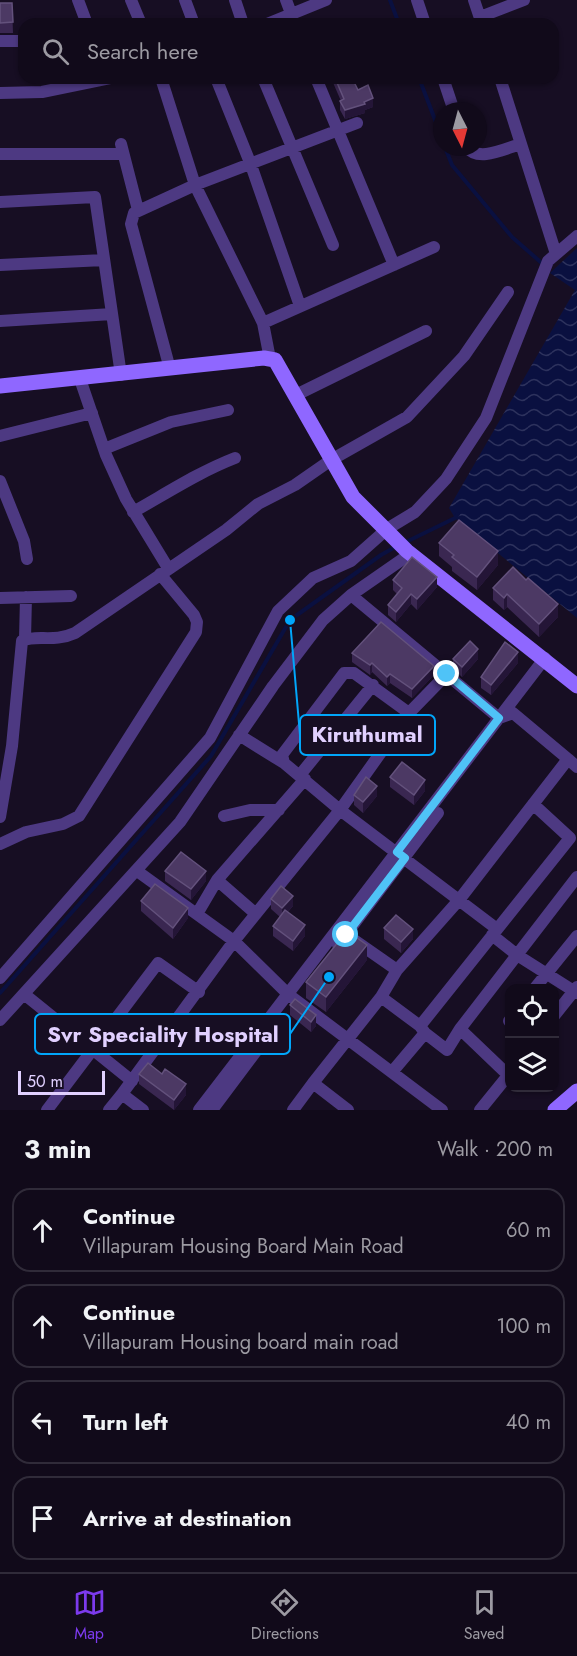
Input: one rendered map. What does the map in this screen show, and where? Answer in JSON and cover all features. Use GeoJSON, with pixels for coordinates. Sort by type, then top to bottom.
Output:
{"type":"FeatureCollection","features":[{"type":"Feature","properties":{"kind":"street"},"geometry":{"type":"LineString","coordinates":[[78,0],[85,18]]}},
{"type":"Feature","properties":{"kind":"street"},"geometry":{"type":"LineString","coordinates":[[131,0],[138,18]]}},
{"type":"Feature","properties":{"kind":"street"},"geometry":{"type":"LineString","coordinates":[[184,0],[192,18]]}},
{"type":"Feature","properties":{"kind":"street"},"geometry":{"type":"LineString","coordinates":[[236,0],[241,18]]}},
{"type":"Feature","properties":{"kind":"street"},"geometry":{"type":"LineString","coordinates":[[286,0],[292,18]]}},
{"type":"Feature","properties":{"kind":"street"},"geometry":{"type":"LineString","coordinates":[[296,18],[326,0]]}},
{"type":"Feature","properties":{"kind":"street"},"geometry":{"type":"LineString","coordinates":[[417,0],[423,18]]}},
{"type":"Feature","properties":{"kind":"street"},"geometry":{"type":"LineString","coordinates":[[474,0],[480,18]]}},
{"type":"Feature","properties":{"kind":"street"},"geometry":{"type":"LineString","coordinates":[[485,18],[524,0]]}},
{"type":"Feature","properties":{"kind":"street"},"geometry":{"type":"LineString","coordinates":[[0,41],[18,41]]}},
{"type":"Feature","properties":{"kind":"street"},"geometry":{"type":"LineString","coordinates":[[0,93],[42,92],[80,84]]}},
{"type":"Feature","properties":{"kind":"street"},"geometry":{"type":"LineString","coordinates":[[163,84],[195,185],[263,322],[270,359]]}},
{"type":"Feature","properties":{"kind":"street"},"geometry":{"type":"LineString","coordinates":[[218,84],[251,165],[300,306]]}},
{"type":"Feature","properties":{"kind":"street"},"geometry":{"type":"LineString","coordinates":[[265,84],[290,149],[333,245]]}},
{"type":"Feature","properties":{"kind":"street"},"geometry":{"type":"LineString","coordinates":[[318,84],[394,265]]}},
{"type":"Feature","properties":{"kind":"street"},"geometry":{"type":"LineString","coordinates":[[445,84],[451,102]]}},
{"type":"Feature","properties":{"kind":"street"},"geometry":{"type":"LineString","coordinates":[[502,84],[521,144],[549,262]]}},
{"type":"Feature","properties":{"kind":"street"},"geometry":{"type":"LineString","coordinates":[[170,369],[130,218],[138,210],[195,185],[357,123]]}},
{"type":"Feature","properties":{"kind":"street"},"geometry":{"type":"LineString","coordinates":[[487,154],[521,144]]}},
{"type":"Feature","properties":{"kind":"street"},"geometry":{"type":"LineString","coordinates":[[0,154],[122,149],[138,210]]}},
{"type":"Feature","properties":{"kind":"street"},"geometry":{"type":"LineString","coordinates":[[0,202],[95,197],[121,375]]}},
{"type":"Feature","properties":{"kind":"street"},"geometry":{"type":"LineString","coordinates":[[0,978],[210,738],[278,611],[313,578],[351,561],[391,533],[415,512],[446,479],[486,418],[549,262],[577,236]]}},
{"type":"Feature","properties":{"kind":"street"},"geometry":{"type":"LineString","coordinates":[[263,322],[434,247]]}},
{"type":"Feature","properties":{"kind":"street"},"geometry":{"type":"LineString","coordinates":[[0,265],[104,260]]}},
{"type":"Feature","properties":{"kind":"street"},"geometry":{"type":"LineString","coordinates":[[0,817],[12,746],[20,643],[25,639],[53,640],[75,633],[226,530],[258,504],[295,485],[331,460],[407,417],[464,356],[508,292]]}},
{"type":"Feature","properties":{"kind":"street"},"geometry":{"type":"LineString","coordinates":[[0,321],[112,314]]}},
{"type":"Feature","properties":{"kind":"street"},"geometry":{"type":"LineString","coordinates":[[296,395],[426,331]]}},
{"type":"Feature","properties":{"kind":"street"},"geometry":{"type":"LineString","coordinates":[[0,386],[270,359],[279,363],[353,497],[409,552],[577,686]]}},
{"type":"Feature","properties":{"kind":"street"},"geometry":{"type":"LineString","coordinates":[[0,844],[27,832],[63,824],[79,816],[196,632],[197,621],[194,615],[164,571],[104,449],[80,379]]}},
{"type":"Feature","properties":{"kind":"street"},"geometry":{"type":"LineString","coordinates":[[104,449],[171,422],[228,410]]}},
{"type":"Feature","properties":{"kind":"street"},"geometry":{"type":"LineString","coordinates":[[0,436],[92,414]]}},
{"type":"Feature","properties":{"kind":"street"},"geometry":{"type":"LineString","coordinates":[[133,512],[177,489],[200,472],[235,458]]}},
{"type":"Feature","properties":{"kind":"street"},"geometry":{"type":"LineString","coordinates":[[0,481],[24,541],[27,559]]}},
{"type":"Feature","properties":{"kind":"street"},"geometry":{"type":"LineString","coordinates":[[0,1020],[180,822],[322,620],[351,595],[409,552]]}},
{"type":"Feature","properties":{"kind":"street"},"geometry":{"type":"LineString","coordinates":[[351,595],[499,718]]}},
{"type":"Feature","properties":{"kind":"street"},"geometry":{"type":"LineString","coordinates":[[0,598],[71,596]]}},
{"type":"Feature","properties":{"kind":"street"},"geometry":{"type":"LineString","coordinates":[[25,639],[26,597]]}},
{"type":"Feature","properties":{"kind":"street"},"geometry":{"type":"LineString","coordinates":[[212,1110],[292,997],[513,713],[548,661]]}},
{"type":"Feature","properties":{"kind":"street"},"geometry":{"type":"LineString","coordinates":[[199,1110],[346,935],[499,718],[548,661]]}},
{"type":"Feature","properties":{"kind":"street"},"geometry":{"type":"LineString","coordinates":[[284,763],[283,751],[339,676],[354,673],[409,712]]}},
{"type":"Feature","properties":{"kind":"street"},"geometry":{"type":"LineString","coordinates":[[109,1110],[199,992],[234,941],[340,810],[409,712],[447,674]]}},
{"type":"Feature","properties":{"kind":"street"},"geometry":{"type":"LineString","coordinates":[[197,914],[217,880],[279,810],[373,685]]}},
{"type":"Feature","properties":{"kind":"street"},"geometry":{"type":"LineString","coordinates":[[499,718],[513,713]]}},
{"type":"Feature","properties":{"kind":"street"},"geometry":{"type":"LineString","coordinates":[[293,1110],[381,997],[397,970],[459,900],[533,804],[573,763],[513,713]]}},
{"type":"Feature","properties":{"kind":"street"},"geometry":{"type":"LineString","coordinates":[[239,735],[284,763],[340,810],[459,900],[517,955],[576,990],[559,1011]]}},
{"type":"Feature","properties":{"kind":"street"},"geometry":{"type":"LineString","coordinates":[[392,1072],[495,932],[574,841],[533,804]]}},
{"type":"Feature","properties":{"kind":"street"},"geometry":{"type":"LineString","coordinates":[[224,816],[250,810],[279,810]]}},
{"type":"Feature","properties":{"kind":"street"},"geometry":{"type":"LineString","coordinates":[[137,871],[234,941],[292,997],[442,1110]]}},
{"type":"Feature","properties":{"kind":"street"},"geometry":{"type":"LineString","coordinates":[[381,997],[447,1050],[459,1029],[577,877]]}},
{"type":"Feature","properties":{"kind":"street"},"geometry":{"type":"LineString","coordinates":[[217,880],[256,914]]}},
{"type":"Feature","properties":{"kind":"street"},"geometry":{"type":"LineString","coordinates":[[346,935],[397,970]]}},
{"type":"Feature","properties":{"kind":"street"},"geometry":{"type":"LineString","coordinates":[[538,984],[577,936]]}},
{"type":"Feature","properties":{"kind":"street"},"geometry":{"type":"LineString","coordinates":[[47,1110],[158,963],[199,992]]}},
{"type":"Feature","properties":{"kind":"street"},"geometry":{"type":"LineString","coordinates":[[24,994],[132,1081]]}},
{"type":"Feature","properties":{"kind":"street"},"geometry":{"type":"LineString","coordinates":[[459,1029],[505,1070]]}},
{"type":"Feature","properties":{"kind":"street"},"geometry":{"type":"LineString","coordinates":[[480,1110],[505,1079]]}},
{"type":"Feature","properties":{"kind":"street"},"geometry":{"type":"LineString","coordinates":[[314,1083],[348,1110]]}},
{"type":"Feature","properties":{"kind":"street"},"geometry":{"type":"LineString","coordinates":[[557,1109],[577,1091]]}},
{"type":"Feature","properties":{"kind":"street"},"geometry":{"type":"LineString","coordinates":[[122,1094],[143,1110]]}},
{"type":"Feature","properties":{"kind":"water"},"geometry":{"type":"Polygon","coordinates":[[[577,248],[577,618],[455,518],[449,508],[575,290],[550,273],[577,248]]]}},
{"type":"Feature","properties":{"kind":"building"},"geometry":{"type":"Polygon","coordinates":[[[0,3],[12,3],[13,22],[0,23],[0,3]]]}},
{"type":"Feature","properties":{"kind":"building"},"geometry":{"type":"Polygon","coordinates":[[[338,84],[355,84],[358,90],[368,85],[373,98],[364,102],[365,104],[345,110],[340,101],[344,99],[338,84]]]}},
{"type":"Feature","properties":{"kind":"building"},"geometry":{"type":"Polygon","coordinates":[[[459,520],[498,551],[477,577],[439,543],[459,520]]]}},
{"type":"Feature","properties":{"kind":"building"},"geometry":{"type":"Polygon","coordinates":[[[412,557],[437,577],[417,599],[411,594],[396,612],[388,605],[402,588],[393,580],[412,557]]]}},
{"type":"Feature","properties":{"kind":"building"},"geometry":{"type":"Polygon","coordinates":[[[513,567],[558,604],[539,624],[507,594],[504,598],[493,588],[513,567]]]}},
{"type":"Feature","properties":{"kind":"building"},"geometry":{"type":"Polygon","coordinates":[[[381,622],[434,666],[412,689],[390,674],[387,677],[372,663],[370,665],[352,653],[381,622]]]}},
{"type":"Feature","properties":{"kind":"building"},"geometry":{"type":"Polygon","coordinates":[[[470,641],[478,649],[462,667],[453,659],[470,641]]]}},
{"type":"Feature","properties":{"kind":"building"},"geometry":{"type":"Polygon","coordinates":[[[505,642],[518,652],[491,685],[481,677],[505,642]]]}},
{"type":"Feature","properties":{"kind":"building"},"geometry":{"type":"Polygon","coordinates":[[[402,762],[425,780],[414,795],[390,777],[402,762]]]}},
{"type":"Feature","properties":{"kind":"building"},"geometry":{"type":"Polygon","coordinates":[[[366,777],[377,786],[363,802],[354,795],[366,777]]]}},
{"type":"Feature","properties":{"kind":"building"},"geometry":{"type":"Polygon","coordinates":[[[181,852],[206,871],[191,889],[165,871],[181,852]]]}},
{"type":"Feature","properties":{"kind":"building"},"geometry":{"type":"Polygon","coordinates":[[[155,884],[188,908],[173,928],[141,901],[155,884]]]}},
{"type":"Feature","properties":{"kind":"building"},"geometry":{"type":"Polygon","coordinates":[[[281,886],[293,896],[282,908],[271,899],[281,886]]]}},
{"type":"Feature","properties":{"kind":"building"},"geometry":{"type":"Polygon","coordinates":[[[285,910],[305,925],[293,941],[273,926],[285,910]]]}},
{"type":"Feature","properties":{"kind":"building"},"geometry":{"type":"Polygon","coordinates":[[[396,915],[413,929],[401,942],[384,928],[396,915]]]}},
{"type":"Feature","properties":{"kind":"building"},"geometry":{"type":"Polygon","coordinates":[[[347,931],[367,945],[326,997],[306,982],[347,931]]]}},
{"type":"Feature","properties":{"kind":"building"},"geometry":{"type":"Polygon","coordinates":[[[295,999],[316,1015],[311,1022],[290,1005],[295,999]]]}},
{"type":"Feature","properties":{"kind":"building"},"geometry":{"type":"Polygon","coordinates":[[[148,1063],[162,1074],[165,1069],[186,1084],[174,1100],[139,1074],[148,1063]]]}},
{"type":"Feature","properties":{"kind":"waterway"},"geometry":{"type":"LineString","coordinates":[[390,0],[397,18]]}},
{"type":"Feature","properties":{"kind":"waterway"},"geometry":{"type":"LineString","coordinates":[[421,84],[433,115]]}},
{"type":"Feature","properties":{"kind":"waterway"},"geometry":{"type":"LineString","coordinates":[[448,156],[452,165],[512,237],[544,265]]}},
{"type":"Feature","properties":{"kind":"waterway"},"geometry":{"type":"LineString","coordinates":[[404,543],[455,518],[458,514]]}},
{"type":"Feature","properties":{"kind":"waterway"},"geometry":{"type":"LineString","coordinates":[[0,993],[211,756],[290,620],[397,546]]}},
{"type":"Feature","properties":{"kind":"place","name":"Kiruthumal"},"geometry":{"type":"Point","coordinates":[290,620]}},
{"type":"Feature","properties":{"kind":"place","name":"Svr Speciality Hospital"},"geometry":{"type":"Point","coordinates":[329,977]}},
{"type":"Feature","properties":{"kind":"route"},"geometry":{"type":"LineString","coordinates":[[346,935],[405,858],[397,852],[499,718],[447,674]]}}]}
